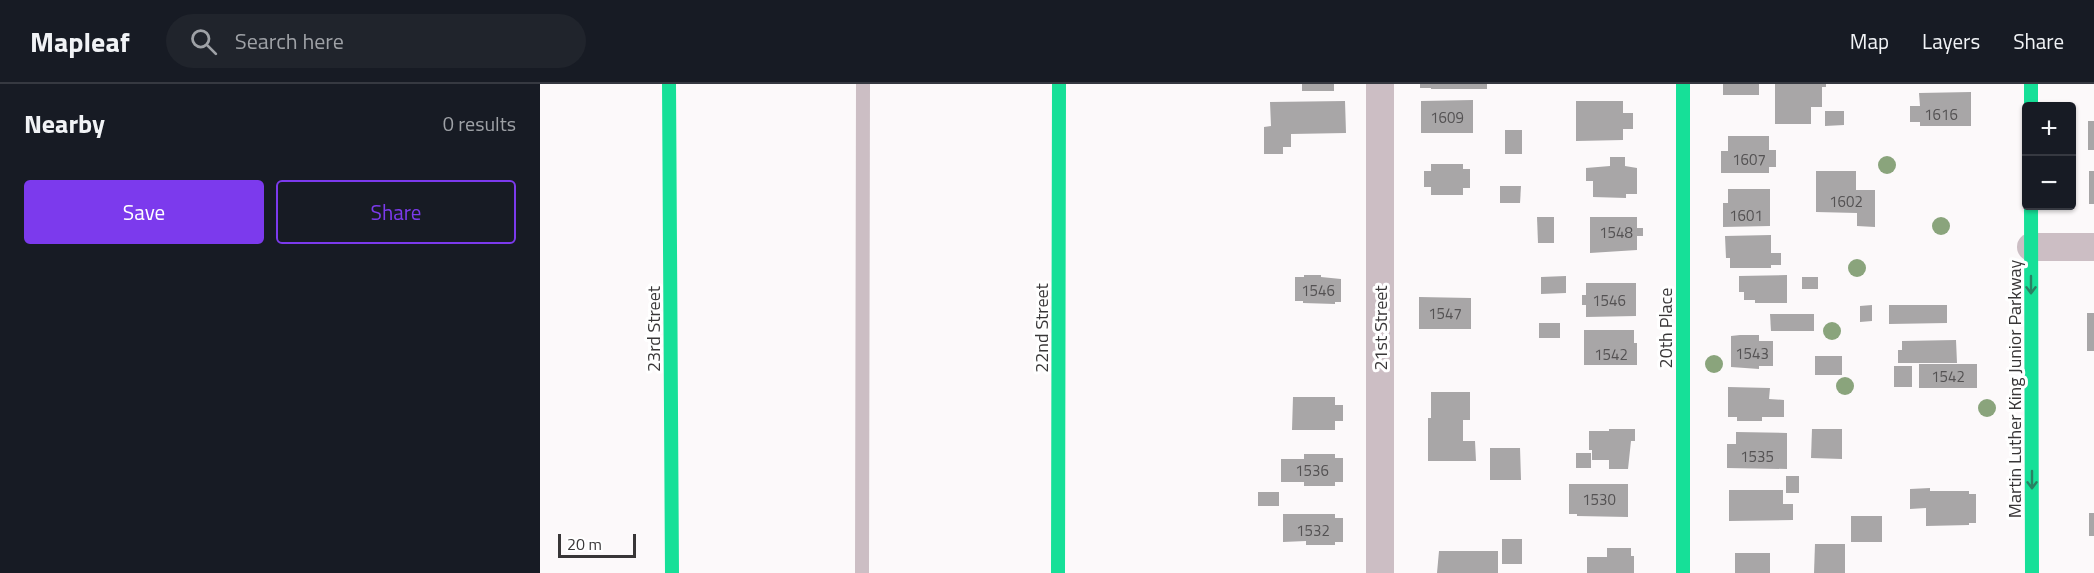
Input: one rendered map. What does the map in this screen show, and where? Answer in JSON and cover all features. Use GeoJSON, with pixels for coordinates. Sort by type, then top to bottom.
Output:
{"type":"FeatureCollection","features":[{"type":"Feature","properties":{"kind":"street","name":"23rd Street"},"geometry":{"type":"LineString","coordinates":[[669,84],[672,573]]}},
{"type":"Feature","properties":{"kind":"street","name":"22nd Street"},"geometry":{"type":"LineString","coordinates":[[1058,573],[1059,84]]}},
{"type":"Feature","properties":{"kind":"street","name":"21st Street"},"geometry":{"type":"LineString","coordinates":[[1380,84],[1380,573]]}},
{"type":"Feature","properties":{"kind":"street","name":"20th Place"},"geometry":{"type":"LineString","coordinates":[[1683,84],[1683,573]]}},
{"type":"Feature","properties":{"kind":"street"},"geometry":{"type":"LineString","coordinates":[[2031,84],[2031,102]]}},
{"type":"Feature","properties":{"kind":"street","name":"Martin Luther King Junior Parkway"},"geometry":{"type":"LineString","coordinates":[[2031,210],[2032,573]]}},
{"type":"Feature","properties":{"kind":"street"},"geometry":{"type":"LineString","coordinates":[[2031,247],[2094,247]]}},
{"type":"Feature","properties":{"kind":"lane"},"geometry":{"type":"LineString","coordinates":[[862,573],[863,84]]}},
{"type":"Feature","properties":{"kind":"building"},"geometry":{"type":"Polygon","coordinates":[[[1302,84],[1334,84],[1334,91],[1302,91],[1302,84]]]}},
{"type":"Feature","properties":{"kind":"building"},"geometry":{"type":"Polygon","coordinates":[[[1420,84],[1487,84],[1487,89],[1431,89],[1420,88],[1420,84]]]}},
{"type":"Feature","properties":{"kind":"building"},"geometry":{"type":"Polygon","coordinates":[[[1723,84],[1759,84],[1759,95],[1723,95],[1723,84]]]}},
{"type":"Feature","properties":{"kind":"building"},"geometry":{"type":"Polygon","coordinates":[[[1775,84],[1826,84],[1826,87],[1822,87],[1822,107],[1811,107],[1811,124],[1775,124],[1775,84]]]}},
{"type":"Feature","properties":{"kind":"building"},"geometry":{"type":"Polygon","coordinates":[[[1971,92],[1971,126],[1920,126],[1920,122],[1910,122],[1910,106],[1920,106],[1919,93],[1971,92]]]}},
{"type":"Feature","properties":{"kind":"building"},"geometry":{"type":"Polygon","coordinates":[[[1473,100],[1473,133],[1421,133],[1421,101],[1473,100]]]}},
{"type":"Feature","properties":{"kind":"building"},"geometry":{"type":"Polygon","coordinates":[[[1345,101],[1346,133],[1291,134],[1291,147],[1283,147],[1283,154],[1264,154],[1264,127],[1271,126],[1270,102],[1345,101]]]}},
{"type":"Feature","properties":{"kind":"building"},"geometry":{"type":"Polygon","coordinates":[[[1576,101],[1623,101],[1623,113],[1633,113],[1633,129],[1623,129],[1623,140],[1576,141],[1576,101]]]}},
{"type":"Feature","properties":{"kind":"building"},"geometry":{"type":"Polygon","coordinates":[[[1825,111],[1844,111],[1844,125],[1825,126],[1825,111]]]}},
{"type":"Feature","properties":{"kind":"building"},"geometry":{"type":"Polygon","coordinates":[[[2088,121],[2094,121],[2094,150],[2088,150],[2088,121]]]}},
{"type":"Feature","properties":{"kind":"building"},"geometry":{"type":"Polygon","coordinates":[[[1505,130],[1522,130],[1522,154],[1505,154],[1505,130]]]}},
{"type":"Feature","properties":{"kind":"building"},"geometry":{"type":"Polygon","coordinates":[[[1728,136],[1769,136],[1769,150],[1776,150],[1776,167],[1769,167],[1769,173],[1721,173],[1721,151],[1728,151],[1728,136]]]}},
{"type":"Feature","properties":{"kind":"building"},"geometry":{"type":"Polygon","coordinates":[[[1610,157],[1625,157],[1625,166],[1637,168],[1637,194],[1626,194],[1626,198],[1593,197],[1593,181],[1586,181],[1586,168],[1610,166],[1610,157]]]}},
{"type":"Feature","properties":{"kind":"building"},"geometry":{"type":"Polygon","coordinates":[[[1431,164],[1463,164],[1463,169],[1470,169],[1470,188],[1463,188],[1463,195],[1431,195],[1431,187],[1424,187],[1424,171],[1431,171],[1431,164]]]}},
{"type":"Feature","properties":{"kind":"building"},"geometry":{"type":"Polygon","coordinates":[[[1816,171],[1856,171],[1856,190],[1875,190],[1875,227],[1857,226],[1857,213],[1816,212],[1816,171]]]}},
{"type":"Feature","properties":{"kind":"building"},"geometry":{"type":"Polygon","coordinates":[[[2089,171],[2094,171],[2094,204],[2089,204],[2089,171]]]}},
{"type":"Feature","properties":{"kind":"building"},"geometry":{"type":"Polygon","coordinates":[[[1500,186],[1521,186],[1520,203],[1500,203],[1500,186]]]}},
{"type":"Feature","properties":{"kind":"building"},"geometry":{"type":"Polygon","coordinates":[[[1728,189],[1770,189],[1770,226],[1723,227],[1723,203],[1728,203],[1728,189]]]}},
{"type":"Feature","properties":{"kind":"building"},"geometry":{"type":"Polygon","coordinates":[[[1537,217],[1554,217],[1554,243],[1538,243],[1537,217]]]}},
{"type":"Feature","properties":{"kind":"building"},"geometry":{"type":"Polygon","coordinates":[[[1590,217],[1637,217],[1637,228],[1643,228],[1643,236],[1637,236],[1637,250],[1590,253],[1590,217]]]}},
{"type":"Feature","properties":{"kind":"building"},"geometry":{"type":"Polygon","coordinates":[[[1771,235],[1771,253],[1781,253],[1781,265],[1771,265],[1771,268],[1730,268],[1730,258],[1726,258],[1725,236],[1771,235]]]}},
{"type":"Feature","properties":{"kind":"building"},"geometry":{"type":"Polygon","coordinates":[[[1304,275],[1321,275],[1321,277],[1341,279],[1341,302],[1335,302],[1335,304],[1295,301],[1295,277],[1304,277],[1304,275]]]}},
{"type":"Feature","properties":{"kind":"building"},"geometry":{"type":"Polygon","coordinates":[[[1787,275],[1787,303],[1755,303],[1755,300],[1744,300],[1744,292],[1739,292],[1739,276],[1787,275]]]}},
{"type":"Feature","properties":{"kind":"building"},"geometry":{"type":"Polygon","coordinates":[[[1566,276],[1566,293],[1541,294],[1541,277],[1566,276]]]}},
{"type":"Feature","properties":{"kind":"building"},"geometry":{"type":"Polygon","coordinates":[[[1802,277],[1818,277],[1818,289],[1802,289],[1802,277]]]}},
{"type":"Feature","properties":{"kind":"building"},"geometry":{"type":"Polygon","coordinates":[[[1586,283],[1636,283],[1636,316],[1586,317],[1586,305],[1582,305],[1582,295],[1586,295],[1586,283]]]}},
{"type":"Feature","properties":{"kind":"building"},"geometry":{"type":"Polygon","coordinates":[[[1419,297],[1471,298],[1471,329],[1419,329],[1419,297]]]}},
{"type":"Feature","properties":{"kind":"building"},"geometry":{"type":"Polygon","coordinates":[[[1872,305],[1872,321],[1860,322],[1860,306],[1872,305]]]}},
{"type":"Feature","properties":{"kind":"building"},"geometry":{"type":"Polygon","coordinates":[[[1889,305],[1947,305],[1947,323],[1889,324],[1889,305]]]}},
{"type":"Feature","properties":{"kind":"building"},"geometry":{"type":"Polygon","coordinates":[[[2087,313],[2094,313],[2094,351],[2087,351],[2087,313]]]}},
{"type":"Feature","properties":{"kind":"building"},"geometry":{"type":"Polygon","coordinates":[[[1770,314],[1814,314],[1814,331],[1771,331],[1770,314]]]}},
{"type":"Feature","properties":{"kind":"building"},"geometry":{"type":"Polygon","coordinates":[[[1539,323],[1560,323],[1560,338],[1539,338],[1539,323]]]}},
{"type":"Feature","properties":{"kind":"building"},"geometry":{"type":"Polygon","coordinates":[[[1584,330],[1634,330],[1634,343],[1637,343],[1637,365],[1584,365],[1584,330]]]}},
{"type":"Feature","properties":{"kind":"building"},"geometry":{"type":"Polygon","coordinates":[[[1759,335],[1759,341],[1773,341],[1773,366],[1759,366],[1759,369],[1731,367],[1731,336],[1759,335]]]}},
{"type":"Feature","properties":{"kind":"building"},"geometry":{"type":"Polygon","coordinates":[[[1956,340],[1957,363],[1898,363],[1898,350],[1902,350],[1902,341],[1956,340]]]}},
{"type":"Feature","properties":{"kind":"building"},"geometry":{"type":"Polygon","coordinates":[[[1815,356],[1842,356],[1842,375],[1815,375],[1815,356]]]}},
{"type":"Feature","properties":{"kind":"building"},"geometry":{"type":"Polygon","coordinates":[[[1919,364],[1977,364],[1977,388],[1919,388],[1919,364]]]}},
{"type":"Feature","properties":{"kind":"building"},"geometry":{"type":"Polygon","coordinates":[[[1894,366],[1912,366],[1912,387],[1894,387],[1894,366]]]}},
{"type":"Feature","properties":{"kind":"building"},"geometry":{"type":"Polygon","coordinates":[[[1728,387],[1770,388],[1769,399],[1784,400],[1784,417],[1762,417],[1762,421],[1737,421],[1737,417],[1728,417],[1728,387]]]}},
{"type":"Feature","properties":{"kind":"building"},"geometry":{"type":"Polygon","coordinates":[[[1431,392],[1470,392],[1470,420],[1463,420],[1463,441],[1475,441],[1476,461],[1428,461],[1428,418],[1431,418],[1431,392]]]}},
{"type":"Feature","properties":{"kind":"building"},"geometry":{"type":"Polygon","coordinates":[[[1293,397],[1335,397],[1335,405],[1343,405],[1343,421],[1335,421],[1335,430],[1292,430],[1293,397]]]}},
{"type":"Feature","properties":{"kind":"building"},"geometry":{"type":"Polygon","coordinates":[[[1609,429],[1635,429],[1635,441],[1631,441],[1628,469],[1609,469],[1609,460],[1592,460],[1592,450],[1589,450],[1589,431],[1609,431],[1609,429]]]}},
{"type":"Feature","properties":{"kind":"building"},"geometry":{"type":"Polygon","coordinates":[[[1812,429],[1842,429],[1842,459],[1811,458],[1812,429]]]}},
{"type":"Feature","properties":{"kind":"building"},"geometry":{"type":"Polygon","coordinates":[[[1736,432],[1787,433],[1787,469],[1727,468],[1727,444],[1736,444],[1736,432]]]}},
{"type":"Feature","properties":{"kind":"building"},"geometry":{"type":"Polygon","coordinates":[[[1490,448],[1520,448],[1521,480],[1490,480],[1490,448]]]}},
{"type":"Feature","properties":{"kind":"building"},"geometry":{"type":"Polygon","coordinates":[[[1576,453],[1591,453],[1591,468],[1576,468],[1576,453]]]}},
{"type":"Feature","properties":{"kind":"building"},"geometry":{"type":"Polygon","coordinates":[[[1304,454],[1335,454],[1335,458],[1343,458],[1343,482],[1335,482],[1335,486],[1304,486],[1304,482],[1281,482],[1281,459],[1304,459],[1304,454]]]}},
{"type":"Feature","properties":{"kind":"building"},"geometry":{"type":"Polygon","coordinates":[[[1786,476],[1799,476],[1799,493],[1786,493],[1786,476]]]}},
{"type":"Feature","properties":{"kind":"building"},"geometry":{"type":"Polygon","coordinates":[[[1569,484],[1628,484],[1628,517],[1569,514],[1569,484]]]}},
{"type":"Feature","properties":{"kind":"building"},"geometry":{"type":"Polygon","coordinates":[[[1930,488],[1930,491],[1969,491],[1969,494],[1976,494],[1976,523],[1926,526],[1926,508],[1910,509],[1910,489],[1930,488]]]}},
{"type":"Feature","properties":{"kind":"building"},"geometry":{"type":"Polygon","coordinates":[[[1729,490],[1783,490],[1783,504],[1793,504],[1793,520],[1729,521],[1729,490]]]}},
{"type":"Feature","properties":{"kind":"building"},"geometry":{"type":"Polygon","coordinates":[[[1258,492],[1279,492],[1279,506],[1258,506],[1258,492]]]}},
{"type":"Feature","properties":{"kind":"building"},"geometry":{"type":"Polygon","coordinates":[[[2089,513],[2094,513],[2094,536],[2089,536],[2089,513]]]}},
{"type":"Feature","properties":{"kind":"building"},"geometry":{"type":"Polygon","coordinates":[[[1283,514],[1335,514],[1335,518],[1343,518],[1343,542],[1335,542],[1335,545],[1306,545],[1306,541],[1283,542],[1283,514]]]}},
{"type":"Feature","properties":{"kind":"building"},"geometry":{"type":"Polygon","coordinates":[[[1851,516],[1882,516],[1882,542],[1851,542],[1851,516]]]}},
{"type":"Feature","properties":{"kind":"building"},"geometry":{"type":"Polygon","coordinates":[[[1502,539],[1522,539],[1522,564],[1502,564],[1502,539]]]}},
{"type":"Feature","properties":{"kind":"building"},"geometry":{"type":"Polygon","coordinates":[[[1815,544],[1845,544],[1845,573],[1814,573],[1815,544]]]}},
{"type":"Feature","properties":{"kind":"building"},"geometry":{"type":"Polygon","coordinates":[[[1607,548],[1631,548],[1631,556],[1634,556],[1634,573],[1587,573],[1587,557],[1607,557],[1607,548]]]}},
{"type":"Feature","properties":{"kind":"building"},"geometry":{"type":"Polygon","coordinates":[[[1439,551],[1498,551],[1498,573],[1437,573],[1439,551]]]}},
{"type":"Feature","properties":{"kind":"building"},"geometry":{"type":"Polygon","coordinates":[[[1735,553],[1770,553],[1770,573],[1735,573],[1735,553]]]}},
{"type":"Feature","properties":{"kind":"traffic: fast"},"geometry":{"type":"LineString","coordinates":[[669,84],[672,573]]}},
{"type":"Feature","properties":{"kind":"traffic: fast"},"geometry":{"type":"LineString","coordinates":[[1058,573],[1059,84]]}},
{"type":"Feature","properties":{"kind":"traffic: fast"},"geometry":{"type":"LineString","coordinates":[[1683,84],[1683,573]]}},
{"type":"Feature","properties":{"kind":"traffic: fast"},"geometry":{"type":"LineString","coordinates":[[2031,84],[2031,102]]}},
{"type":"Feature","properties":{"kind":"traffic: fast"},"geometry":{"type":"LineString","coordinates":[[2031,210],[2032,573]]}}]}
